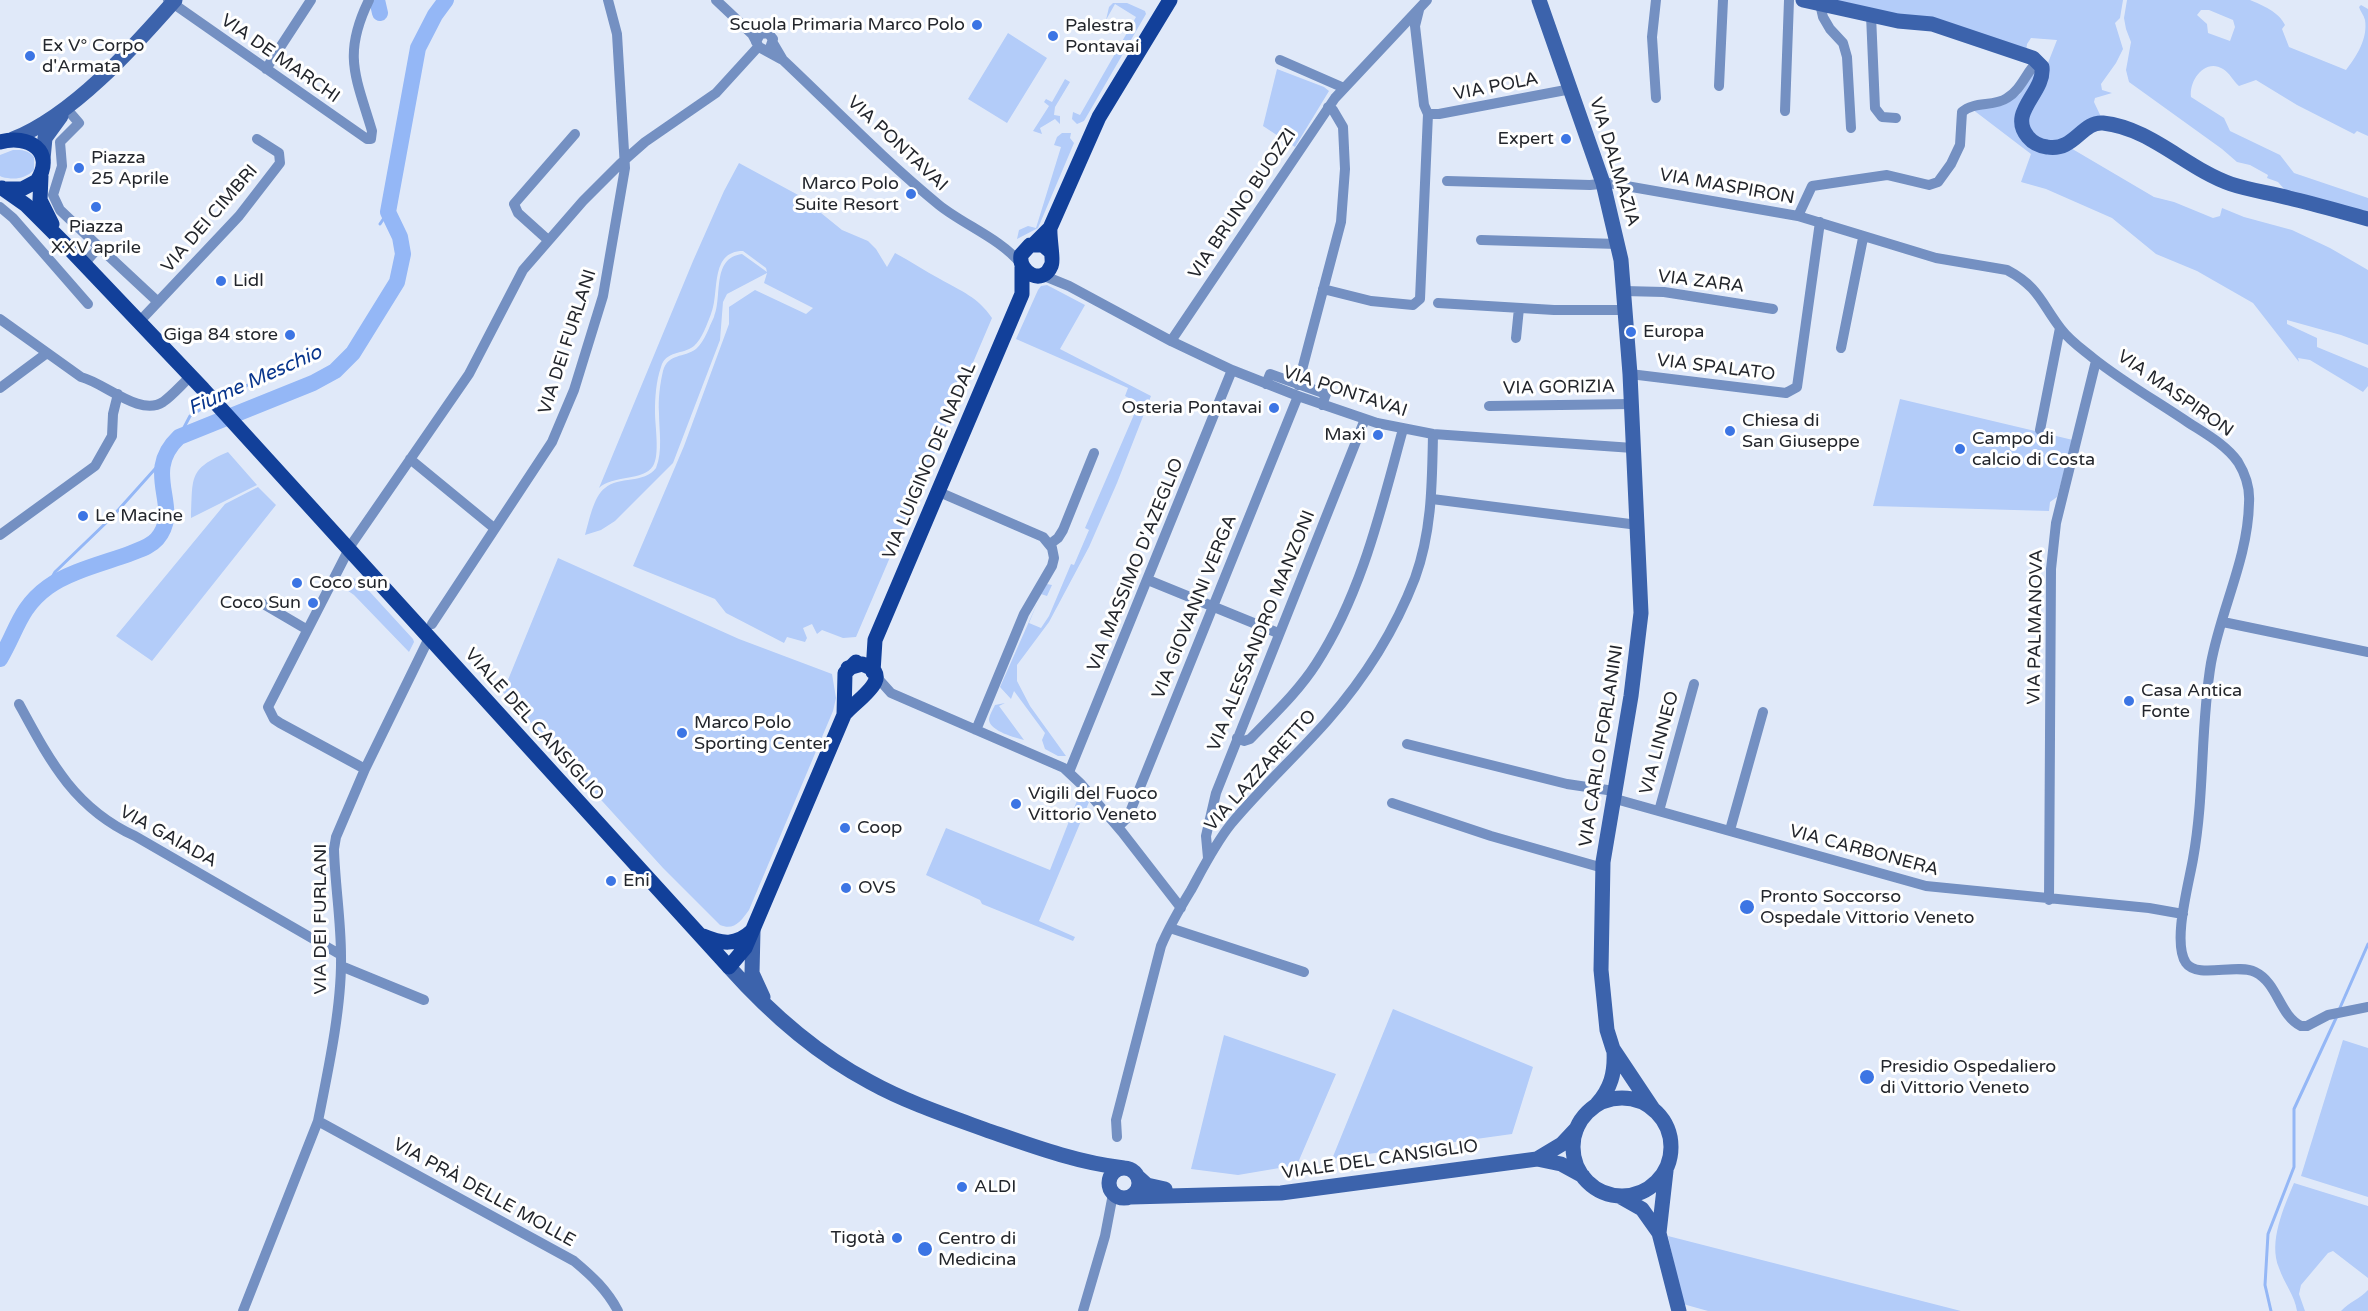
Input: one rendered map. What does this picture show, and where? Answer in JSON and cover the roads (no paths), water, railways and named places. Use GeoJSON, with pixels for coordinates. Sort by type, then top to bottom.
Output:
{"type":"FeatureCollection","features":[{"type":"Feature","properties":{"kind":"main road"},"geometry":{"type":"LineString","coordinates":[[1050,228],[1052,257],[1049,270],[1041,275],[1028,273],[1022,265],[1021,255],[1050,228],[1100,117],[1170,0]]}},
{"type":"Feature","properties":{"kind":"main road","name":"VIA DALMAZIA"},"geometry":{"type":"LineString","coordinates":[[1539,0],[1604,183],[1618,244],[1624,291],[1633,448]]}},
{"type":"Feature","properties":{"kind":"main road"},"geometry":{"type":"LineString","coordinates":[[1803,0],[1870,15],[1932,24],[2038,61],[2042,67],[2041,83],[2021,116],[2024,132],[2034,143],[2052,148],[2063,146],[2073,141],[2090,126],[2100,123],[2115,125],[2167,149],[2230,183],[2368,219]]}},
{"type":"Feature","properties":{"kind":"main road"},"geometry":{"type":"LineString","coordinates":[[6,141],[27,134],[66,108],[137,44],[172,1]]}},
{"type":"Feature","properties":{"kind":"main road"},"geometry":{"type":"LineString","coordinates":[[43,159],[45,138],[66,108]]}},
{"type":"Feature","properties":{"kind":"main road"},"geometry":{"type":"LineString","coordinates":[[6,141],[25,140],[36,146],[43,159]]}},
{"type":"Feature","properties":{"kind":"main road","name":"VIALE DEL CANSIGLIO"},"geometry":{"type":"LineString","coordinates":[[43,159],[40,176],[42,205],[65,244]]}},
{"type":"Feature","properties":{"kind":"main road"},"geometry":{"type":"LineString","coordinates":[[1,188],[22,189],[37,181],[40,176]]}},
{"type":"Feature","properties":{"kind":"main road","name":"VIALE DEL CANSIGLIO"},"geometry":{"type":"LineString","coordinates":[[1,188],[26,205],[191,376],[349,550],[430,631],[729,967],[771,1010],[815,1048],[870,1082],[923,1107],[1035,1148],[1100,1176],[1120,1194],[1281,1193],[1537,1159],[1561,1164],[1583,1176]]}},
{"type":"Feature","properties":{"kind":"main road"},"geometry":{"type":"LineString","coordinates":[[1030,245],[1043,245],[1052,257]]}},
{"type":"Feature","properties":{"kind":"main road","name":"VIA LUIGINO DE NADAL"},"geometry":{"type":"LineString","coordinates":[[1022,265],[1022,294]]}},
{"type":"Feature","properties":{"kind":"main road","name":"VIA LUIGINO DE NADAL"},"geometry":{"type":"LineString","coordinates":[[729,967],[741,954],[753,929],[844,715],[845,673],[874,642],[1022,294],[1041,275]]}},
{"type":"Feature","properties":{"kind":"main road","name":"VIA CARLO FORLANINI"},"geometry":{"type":"LineString","coordinates":[[1633,448],[1641,613],[1631,696],[1613,795],[1603,868],[1600,970],[1607,1030],[1614,1049],[1653,1109]]}},
{"type":"Feature","properties":{"kind":"main road","name":"VIA LUIGINO DE NADAL"},"geometry":{"type":"LineString","coordinates":[[844,715],[874,687],[874,642]]}},
{"type":"Feature","properties":{"kind":"main road"},"geometry":{"type":"LineString","coordinates":[[848,668],[862,664],[874,673]]}},
{"type":"Feature","properties":{"kind":"main road"},"geometry":{"type":"LineString","coordinates":[[844,684],[855,695],[867,694]]}},
{"type":"Feature","properties":{"kind":"main road"},"geometry":{"type":"LineString","coordinates":[[698,933],[727,943],[740,940],[753,929]]}},
{"type":"Feature","properties":{"kind":"main road","name":"VIA LUIGINO DE NADAL"},"geometry":{"type":"LineString","coordinates":[[753,929],[752,973],[756,985],[771,1010]]}},
{"type":"Feature","properties":{"kind":"main road","name":"VIA CARLO FORLANINI"},"geometry":{"type":"LineString","coordinates":[[1596,1106],[1605,1095],[1612,1080],[1614,1049]]}},
{"type":"Feature","properties":{"kind":"main road"},"geometry":{"type":"LineString","coordinates":[[1659,1233],[1671,1146],[1669,1133],[1653,1109],[1631,1099],[1618,1098],[1596,1106],[1582,1119],[1577,1128],[1573,1153],[1583,1176],[1599,1190],[1619,1196],[1642,1209],[1659,1233],[1679,1311]]}},
{"type":"Feature","properties":{"kind":"main road","name":"VIALE DEL CANSIGLIO"},"geometry":{"type":"LineString","coordinates":[[1537,1159],[1563,1144],[1577,1128]]}},
{"type":"Feature","properties":{"kind":"main road","name":"VIALE DEL CANSIGLIO"},"geometry":{"type":"LineString","coordinates":[[1035,1148],[1130,1172],[1147,1185],[1155,1187],[1227,1195]]}},
{"type":"Feature","properties":{"kind":"main road"},"geometry":{"type":"LineString","coordinates":[[1619,1196],[1631,1195],[1652,1186],[1667,1168]]}},
{"type":"Feature","properties":{"kind":"main road"},"geometry":{"type":"LineString","coordinates":[[1114,1172],[1130,1172],[1138,1186],[1120,1194],[1111,1176],[1114,1172]]}},
{"type":"Feature","properties":{"kind":"street"},"geometry":{"type":"LineString","coordinates":[[266,69],[311,0]]}},
{"type":"Feature","properties":{"kind":"street","name":"VIA DE MARCHI"},"geometry":{"type":"LineString","coordinates":[[172,1],[266,69],[367,139],[371,139],[372,131],[352,59],[357,29],[369,0]]}},
{"type":"Feature","properties":{"kind":"street","name":"VIA DEI FURLANI"},"geometry":{"type":"LineString","coordinates":[[243,1311],[318,1121],[339,996],[341,961],[334,849],[336,837],[430,631],[494,528],[552,442],[568,406],[603,296],[620,202],[625,158],[617,34],[608,0]]}},
{"type":"Feature","properties":{"kind":"street","name":"VIA PONTAVAI"},"geometry":{"type":"LineString","coordinates":[[716,0],[927,195],[996,242],[1022,265]]}},
{"type":"Feature","properties":{"kind":"street"},"geometry":{"type":"LineString","coordinates":[[1656,0],[1652,37],[1656,98]]}},
{"type":"Feature","properties":{"kind":"street"},"geometry":{"type":"LineString","coordinates":[[1719,86],[1723,0]]}},
{"type":"Feature","properties":{"kind":"street"},"geometry":{"type":"LineString","coordinates":[[1785,111],[1789,0]]}},
{"type":"Feature","properties":{"kind":"street"},"geometry":{"type":"LineString","coordinates":[[1323,289],[1383,303],[1410,305],[1418,302],[1421,295],[1428,114],[1424,105],[1415,21],[1424,3]]}},
{"type":"Feature","properties":{"kind":"street","name":"VIA BRUNO BUOZZI"},"geometry":{"type":"LineString","coordinates":[[1171,341],[1328,107],[1424,3]]}},
{"type":"Feature","properties":{"kind":"street"},"geometry":{"type":"LineString","coordinates":[[1820,4],[1823,17],[1842,43],[1847,57],[1851,128]]}},
{"type":"Feature","properties":{"kind":"street"},"geometry":{"type":"LineString","coordinates":[[1870,15],[1875,108],[1882,117],[1896,118]]}},
{"type":"Feature","properties":{"kind":"street"},"geometry":{"type":"LineString","coordinates":[[1395,34],[1409,33],[1417,43]]}},
{"type":"Feature","properties":{"kind":"street"},"geometry":{"type":"LineString","coordinates":[[366,769],[280,723],[270,713],[268,707],[306,629],[349,550],[469,374],[518,278],[548,240],[625,158],[716,93],[763,45]]}},
{"type":"Feature","properties":{"kind":"street"},"geometry":{"type":"LineString","coordinates":[[1280,60],[1344,88]]}},
{"type":"Feature","properties":{"kind":"street"},"geometry":{"type":"LineString","coordinates":[[1798,216],[1812,186],[1887,175],[1929,185],[1938,182],[1951,164],[1960,145],[1962,112],[1971,106],[2006,99],[2016,91],[2038,61]]}},
{"type":"Feature","properties":{"kind":"street","name":"VIA POLA"},"geometry":{"type":"LineString","coordinates":[[1428,114],[1571,89]]}},
{"type":"Feature","properties":{"kind":"street","name":"VIA GIOVANNI VERGA"},"geometry":{"type":"LineString","coordinates":[[1118,827],[1128,817],[1298,391],[1341,222],[1345,180],[1343,127],[1333,110],[1328,107]]}},
{"type":"Feature","properties":{"kind":"street"},"geometry":{"type":"LineString","coordinates":[[66,108],[79,123],[60,142],[62,166],[54,187],[53,200],[60,210],[99,248],[158,302]]}},
{"type":"Feature","properties":{"kind":"street"},"geometry":{"type":"LineString","coordinates":[[548,240],[518,213],[514,204],[575,134]]}},
{"type":"Feature","properties":{"kind":"street","name":"VIA DEI CIMBRI"},"geometry":{"type":"LineString","coordinates":[[139,322],[239,216],[280,163],[279,153],[257,139]]}},
{"type":"Feature","properties":{"kind":"street","name":"VIA MASPIRON"},"geometry":{"type":"LineString","coordinates":[[1447,181],[1590,185],[1604,183],[1798,216],[1863,238],[1936,258],[2007,270],[2017,275],[2041,297],[2060,328],[2096,361],[2227,449],[2244,474],[2249,489],[2249,505],[2242,553],[2212,659],[2206,695],[2200,819],[2183,914],[2181,949],[2189,967],[2199,971],[2228,969],[2255,972],[2270,986],[2289,1016],[2301,1026],[2307,1026],[2328,1015],[2363,1008]]}},
{"type":"Feature","properties":{"kind":"street"},"geometry":{"type":"LineString","coordinates":[[599,185],[610,184],[615,187],[620,202]]}},
{"type":"Feature","properties":{"kind":"street"},"geometry":{"type":"LineString","coordinates":[[0,207],[88,304]]}},
{"type":"Feature","properties":{"kind":"street","name":"VIA SPALATO"},"geometry":{"type":"LineString","coordinates":[[1630,374],[1786,393],[1797,387],[1820,222]]}},
{"type":"Feature","properties":{"kind":"street"},"geometry":{"type":"LineString","coordinates":[[1841,348],[1863,238]]}},
{"type":"Feature","properties":{"kind":"street"},"geometry":{"type":"LineString","coordinates":[[1480,240],[1618,244]]}},
{"type":"Feature","properties":{"kind":"street","name":"VIA PONTAVAI"},"geometry":{"type":"LineString","coordinates":[[996,242],[1011,248],[1030,245]]}},
{"type":"Feature","properties":{"kind":"street"},"geometry":{"type":"LineString","coordinates":[[84,264],[99,248]]}},
{"type":"Feature","properties":{"kind":"street","name":"VIA PONTAVAI"},"geometry":{"type":"LineString","coordinates":[[1052,257],[1060,277],[1069,286]]}},
{"type":"Feature","properties":{"kind":"street","name":"VIA PONTAVAI"},"geometry":{"type":"LineString","coordinates":[[1041,275],[1069,286],[1171,341],[1232,370],[1266,384],[1298,391],[1322,405],[1365,419],[1433,434],[1633,448]]}},
{"type":"Feature","properties":{"kind":"street","name":"VIA ZARA"},"geometry":{"type":"LineString","coordinates":[[1624,291],[1664,292],[1773,309]]}},
{"type":"Feature","properties":{"kind":"street"},"geometry":{"type":"LineString","coordinates":[[1438,303],[1518,308],[1625,310]]}},
{"type":"Feature","properties":{"kind":"street"},"geometry":{"type":"LineString","coordinates":[[1516,338],[1518,308]]}},
{"type":"Feature","properties":{"kind":"street"},"geometry":{"type":"LineString","coordinates":[[0,319],[81,377],[94,380],[135,403],[152,406],[166,400],[191,376]]}},
{"type":"Feature","properties":{"kind":"street"},"geometry":{"type":"LineString","coordinates":[[2040,430],[2060,328]]}},
{"type":"Feature","properties":{"kind":"street"},"geometry":{"type":"LineString","coordinates":[[2,388],[47,353]]}},
{"type":"Feature","properties":{"kind":"street","name":"VIA PALMANOVA"},"geometry":{"type":"LineString","coordinates":[[2049,900],[2051,569],[2056,523],[2096,361]]}},
{"type":"Feature","properties":{"kind":"street","name":"VIA MASSIMO D'AZEGLIO"},"geometry":{"type":"LineString","coordinates":[[1069,772],[1232,370]]}},
{"type":"Feature","properties":{"kind":"street"},"geometry":{"type":"LineString","coordinates":[[0,535],[96,466],[112,436],[113,414],[118,394]]}},
{"type":"Feature","properties":{"kind":"street","name":"VIA GORIZIA"},"geometry":{"type":"LineString","coordinates":[[1489,406],[1631,404]]}},
{"type":"Feature","properties":{"kind":"street","name":"VIA ALESSANDRO MANZONI"},"geometry":{"type":"LineString","coordinates":[[1208,858],[1205,841],[1211,809],[1236,738],[1365,419]]}},
{"type":"Feature","properties":{"kind":"street"},"geometry":{"type":"LineString","coordinates":[[1236,738],[1246,741],[1250,739],[1306,677],[1327,645],[1349,600],[1367,554],[1403,429]]}},
{"type":"Feature","properties":{"kind":"street","name":"VIA LAZZARETTO"},"geometry":{"type":"LineString","coordinates":[[1117,1137],[1116,1120],[1161,946],[1170,928],[1208,858],[1240,813],[1336,710],[1382,644],[1398,616],[1415,577],[1428,529],[1432,499],[1433,434]]}},
{"type":"Feature","properties":{"kind":"street"},"geometry":{"type":"LineString","coordinates":[[1050,544],[1063,530],[1094,453]]}},
{"type":"Feature","properties":{"kind":"street"},"geometry":{"type":"LineString","coordinates":[[410,459],[494,528]]}},
{"type":"Feature","properties":{"kind":"street"},"geometry":{"type":"LineString","coordinates":[[939,492],[1039,535],[1050,544],[1053,554],[1052,566],[1024,614],[976,730]]}},
{"type":"Feature","properties":{"kind":"street"},"geometry":{"type":"LineString","coordinates":[[1432,499],[1638,525]]}},
{"type":"Feature","properties":{"kind":"street"},"geometry":{"type":"LineString","coordinates":[[1148,580],[1278,633]]}},
{"type":"Feature","properties":{"kind":"street"},"geometry":{"type":"LineString","coordinates":[[260,602],[306,629]]}},
{"type":"Feature","properties":{"kind":"street"},"geometry":{"type":"LineString","coordinates":[[2223,622],[2368,652]]}},
{"type":"Feature","properties":{"kind":"street"},"geometry":{"type":"LineString","coordinates":[[874,673],[890,692],[1048,760],[1069,772],[1118,827],[1181,908]]}},
{"type":"Feature","properties":{"kind":"street","name":"VIA LINNEO"},"geometry":{"type":"LineString","coordinates":[[1659,811],[1694,684]]}},
{"type":"Feature","properties":{"kind":"street"},"geometry":{"type":"LineString","coordinates":[[867,694],[890,692]]}},
{"type":"Feature","properties":{"kind":"street","name":"VIA GAIADA"},"geometry":{"type":"LineString","coordinates":[[20,704],[61,777],[97,814],[112,825],[135,836],[341,961],[424,1000]]}},
{"type":"Feature","properties":{"kind":"street"},"geometry":{"type":"LineString","coordinates":[[1730,830],[1763,712]]}},
{"type":"Feature","properties":{"kind":"street","name":"VIA CARBONERA"},"geometry":{"type":"LineString","coordinates":[[1407,744],[1613,795],[1659,811],[1926,886],[2049,900],[2149,908],[2183,914]]}},
{"type":"Feature","properties":{"kind":"street"},"geometry":{"type":"LineString","coordinates":[[1392,803],[1603,868]]}},
{"type":"Feature","properties":{"kind":"street"},"geometry":{"type":"LineString","coordinates":[[1170,928],[1304,972]]}},
{"type":"Feature","properties":{"kind":"street","name":"VIA PRÀ DELLE MOLLE"},"geometry":{"type":"LineString","coordinates":[[318,1121],[574,1261],[595,1278],[610,1295],[618,1311]]}},
{"type":"Feature","properties":{"kind":"street"},"geometry":{"type":"LineString","coordinates":[[1083,1311],[1110,1216],[1120,1194]]}},
{"type":"Feature","properties":{"kind":"waterway"},"geometry":{"type":"LineString","coordinates":[[377,0],[380,13]]}},
{"type":"Feature","properties":{"kind":"waterway","name":"Fiume Meschio"},"geometry":{"type":"LineString","coordinates":[[0,659],[25,612],[38,595],[48,587],[76,572],[144,548],[157,539],[164,527],[166,515],[163,464],[168,451],[179,437],[313,383],[335,371],[353,353],[397,282],[403,254],[400,237],[388,212],[418,48],[435,15],[446,0]]}},
{"type":"Feature","properties":{"kind":"waterway"},"geometry":{"type":"LineString","coordinates":[[380,224],[388,212]]}},
{"type":"Feature","properties":{"kind":"waterway"},"geometry":{"type":"LineString","coordinates":[[219,399],[252,383],[270,371]]}},
{"type":"Feature","properties":{"kind":"waterway"},"geometry":{"type":"LineString","coordinates":[[179,437],[190,416],[211,403]]}},
{"type":"Feature","properties":{"kind":"waterway"},"geometry":{"type":"LineString","coordinates":[[46,588],[55,572],[112,517],[163,460]]}},
{"type":"Feature","properties":{"kind":"waterway"},"geometry":{"type":"LineString","coordinates":[[2339,1010],[2368,944]]}},
{"type":"Feature","properties":{"kind":"waterway"},"geometry":{"type":"LineString","coordinates":[[2271,1311],[2265,1285],[2268,1234],[2294,1167],[2294,1109],[2337,1016]]}},
{"type":"Feature","properties":{"kind":"place","name":"Scuola Primaria Marco Polo"},"geometry":{"type":"Point","coordinates":[977,25]}},
{"type":"Feature","properties":{"kind":"place","name":"Palestra Pontavai"},"geometry":{"type":"Point","coordinates":[1053,36]}},
{"type":"Feature","properties":{"kind":"place","name":"Ex V° Corpo d'Armata"},"geometry":{"type":"Point","coordinates":[30,56]}},
{"type":"Feature","properties":{"kind":"place","name":"Expert"},"geometry":{"type":"Point","coordinates":[1566,139]}},
{"type":"Feature","properties":{"kind":"place","name":"Piazza 25 Aprile"},"geometry":{"type":"Point","coordinates":[79,168]}},
{"type":"Feature","properties":{"kind":"place","name":"Marco Polo Suite Resort"},"geometry":{"type":"Point","coordinates":[911,194]}},
{"type":"Feature","properties":{"kind":"place","name":"Piazza XXV aprile"},"geometry":{"type":"Point","coordinates":[96,207]}},
{"type":"Feature","properties":{"kind":"place","name":"Lidl"},"geometry":{"type":"Point","coordinates":[221,281]}},
{"type":"Feature","properties":{"kind":"place","name":"Europa"},"geometry":{"type":"Point","coordinates":[1631,332]}},
{"type":"Feature","properties":{"kind":"place","name":"Giga 84 store"},"geometry":{"type":"Point","coordinates":[290,335]}},
{"type":"Feature","properties":{"kind":"place","name":"Osteria Pontavai"},"geometry":{"type":"Point","coordinates":[1274,408]}},
{"type":"Feature","properties":{"kind":"place","name":"Chiesa di San Giuseppe"},"geometry":{"type":"Point","coordinates":[1730,431]}},
{"type":"Feature","properties":{"kind":"place","name":"Maxì"},"geometry":{"type":"Point","coordinates":[1378,435]}},
{"type":"Feature","properties":{"kind":"place","name":"Campo di calcio di Costa"},"geometry":{"type":"Point","coordinates":[1960,449]}},
{"type":"Feature","properties":{"kind":"place","name":"Le Macine"},"geometry":{"type":"Point","coordinates":[83,516]}},
{"type":"Feature","properties":{"kind":"place","name":"Coco sun"},"geometry":{"type":"Point","coordinates":[297,583]}},
{"type":"Feature","properties":{"kind":"place","name":"Coco Sun"},"geometry":{"type":"Point","coordinates":[313,603]}},
{"type":"Feature","properties":{"kind":"place","name":"Casa Antica Fonte"},"geometry":{"type":"Point","coordinates":[2129,701]}},
{"type":"Feature","properties":{"kind":"place","name":"Marco Polo Sporting Center"},"geometry":{"type":"Point","coordinates":[682,733]}},
{"type":"Feature","properties":{"kind":"place","name":"Vigili del Fuoco Vittorio Veneto"},"geometry":{"type":"Point","coordinates":[1016,804]}},
{"type":"Feature","properties":{"kind":"place","name":"Coop"},"geometry":{"type":"Point","coordinates":[845,828]}},
{"type":"Feature","properties":{"kind":"place","name":"Eni"},"geometry":{"type":"Point","coordinates":[611,881]}},
{"type":"Feature","properties":{"kind":"place","name":"OVS"},"geometry":{"type":"Point","coordinates":[846,888]}},
{"type":"Feature","properties":{"kind":"place","name":"Pronto Soccorso Ospedale Vittorio Veneto"},"geometry":{"type":"Point","coordinates":[1747,907]}},
{"type":"Feature","properties":{"kind":"place","name":"Presidio Ospedaliero di Vittorio Veneto"},"geometry":{"type":"Point","coordinates":[1867,1077]}},
{"type":"Feature","properties":{"kind":"place","name":"ALDI"},"geometry":{"type":"Point","coordinates":[962,1187]}},
{"type":"Feature","properties":{"kind":"place","name":"Tigotà"},"geometry":{"type":"Point","coordinates":[897,1238]}},
{"type":"Feature","properties":{"kind":"place","name":"Centro di Medicina"},"geometry":{"type":"Point","coordinates":[925,1249]}}]}
